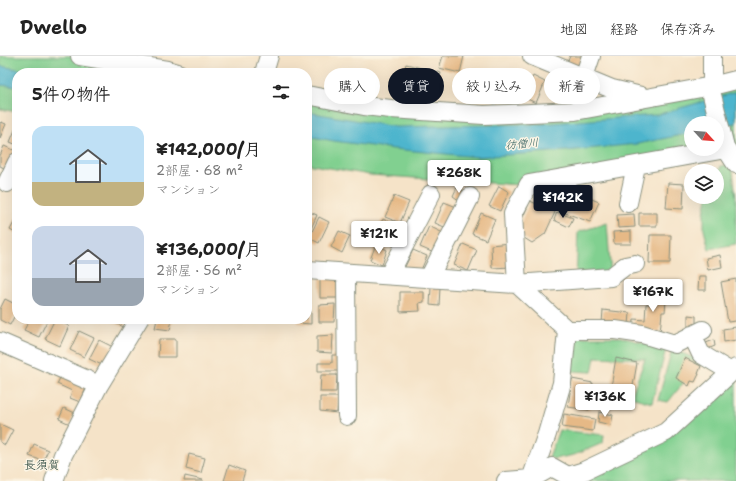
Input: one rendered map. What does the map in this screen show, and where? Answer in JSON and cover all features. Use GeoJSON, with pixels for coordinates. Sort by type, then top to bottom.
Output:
{"type":"FeatureCollection","features":[{"type":"Feature","properties":{"kind":"street"},"geometry":{"type":"LineString","coordinates":[[80,56],[155,68]]}},
{"type":"Feature","properties":{"kind":"street"},"geometry":{"type":"LineString","coordinates":[[265,68],[269,56]]}},
{"type":"Feature","properties":{"kind":"street"},"geometry":{"type":"LineString","coordinates":[[532,56],[562,68]]}},
{"type":"Feature","properties":{"kind":"street"},"geometry":{"type":"LineString","coordinates":[[587,68],[591,56]]}},
{"type":"Feature","properties":{"kind":"street"},"geometry":{"type":"LineString","coordinates":[[712,56],[712,88],[726,148],[736,164]]}},
{"type":"Feature","properties":{"kind":"street"},"geometry":{"type":"LineString","coordinates":[[312,96],[364,106],[391,109],[484,115],[575,111],[712,88],[736,80]]}},
{"type":"Feature","properties":{"kind":"street"},"geometry":{"type":"LineString","coordinates":[[600,84],[612,89],[648,98]]}},
{"type":"Feature","properties":{"kind":"street"},"geometry":{"type":"LineString","coordinates":[[506,481],[531,479],[552,467],[569,479],[666,432],[734,370],[701,354],[698,333],[675,344],[642,334],[615,330],[567,330],[517,284],[513,214],[529,184],[636,166],[726,148]]}},
{"type":"Feature","properties":{"kind":"street"},"geometry":{"type":"LineString","coordinates":[[628,202],[636,166]]}},
{"type":"Feature","properties":{"kind":"street"},"geometry":{"type":"LineString","coordinates":[[8,183],[12,174]]}},
{"type":"Feature","properties":{"kind":"street"},"geometry":{"type":"LineString","coordinates":[[389,275],[431,194]]}},
{"type":"Feature","properties":{"kind":"street"},"geometry":{"type":"LineString","coordinates":[[429,278],[470,198]]}},
{"type":"Feature","properties":{"kind":"street"},"geometry":{"type":"LineString","coordinates":[[312,270],[517,284],[611,277],[625,266],[635,264]]}},
{"type":"Feature","properties":{"kind":"street"},"geometry":{"type":"LineString","coordinates":[[346,273],[347,416]]}},
{"type":"Feature","properties":{"kind":"street"},"geometry":{"type":"LineString","coordinates":[[54,481],[63,456],[99,385],[136,324]]}},
{"type":"Feature","properties":{"kind":"street"},"geometry":{"type":"LineString","coordinates":[[531,479],[547,434],[562,383],[567,330]]}},
{"type":"Feature","properties":{"kind":"street"},"geometry":{"type":"LineString","coordinates":[[0,342],[99,385]]}},
{"type":"Feature","properties":{"kind":"green space"},"geometry":{"type":"Polygon","coordinates":[[[0,56],[78,56],[149,68],[12,68],[12,111],[0,109],[0,56]]]}},
{"type":"Feature","properties":{"kind":"green space"},"geometry":{"type":"Polygon","coordinates":[[[736,81],[736,147],[724,149],[724,116],[684,116],[685,156],[520,185],[370,175],[312,165],[312,102],[324,103],[324,104],[453,116],[653,104],[736,81]]]}},
{"type":"Feature","properties":{"kind":"green space"},"geometry":{"type":"Polygon","coordinates":[[[732,164],[736,198],[736,244],[709,249],[704,230],[706,204],[724,204],[724,165],[732,164]]]}},
{"type":"Feature","properties":{"kind":"green space"},"geometry":{"type":"Polygon","coordinates":[[[607,223],[611,277],[576,280],[578,232],[607,223]]]}},
{"type":"Feature","properties":{"kind":"green space"},"geometry":{"type":"Polygon","coordinates":[[[573,337],[621,337],[666,349],[652,403],[631,397],[645,359],[595,357],[592,372],[570,371],[573,337]]]}},
{"type":"Feature","properties":{"kind":"green space"},"geometry":{"type":"Polygon","coordinates":[[[672,349],[701,361],[668,402],[658,400],[672,349]]]}},
{"type":"Feature","properties":{"kind":"green space"},"geometry":{"type":"Polygon","coordinates":[[[736,374],[736,481],[569,481],[662,441],[736,374]]]}},
{"type":"Feature","properties":{"kind":"green space"},"geometry":{"type":"Polygon","coordinates":[[[559,430],[604,435],[603,443],[574,455],[554,459],[549,457],[559,430]]]}},
{"type":"Feature","properties":{"kind":"water"},"geometry":{"type":"Polygon","coordinates":[[[0,66],[12,68],[12,86],[0,85],[0,66]]]}},
{"type":"Feature","properties":{"kind":"water","name":"彷僧川"},"geometry":{"type":"Polygon","coordinates":[[[736,92],[736,123],[724,126],[724,116],[684,116],[684,134],[637,144],[566,151],[477,157],[394,149],[312,137],[312,113],[396,127],[540,124],[656,115],[736,92]]]}},
{"type":"Feature","properties":{"kind":"building"},"geometry":{"type":"Polygon","coordinates":[[[443,56],[464,56],[461,68],[452,68],[452,71],[439,68],[443,56]]]}},
{"type":"Feature","properties":{"kind":"building"},"geometry":{"type":"Polygon","coordinates":[[[570,56],[584,56],[580,68],[567,63],[570,56]]]}},
{"type":"Feature","properties":{"kind":"building"},"geometry":{"type":"Polygon","coordinates":[[[406,64],[422,68],[405,68],[406,64]]]}},
{"type":"Feature","properties":{"kind":"building"},"geometry":{"type":"Polygon","coordinates":[[[536,78],[544,82],[536,103],[536,78]]]}},
{"type":"Feature","properties":{"kind":"building"},"geometry":{"type":"Polygon","coordinates":[[[0,123],[6,124],[0,138],[0,123]]]}},
{"type":"Feature","properties":{"kind":"building"},"geometry":{"type":"Polygon","coordinates":[[[4,146],[12,149],[12,160],[8,170],[0,166],[0,156],[4,146]]]}},
{"type":"Feature","properties":{"kind":"building"},"geometry":{"type":"Polygon","coordinates":[[[668,183],[684,184],[683,209],[666,208],[668,183]]]}},
{"type":"Feature","properties":{"kind":"building"},"geometry":{"type":"Polygon","coordinates":[[[499,186],[509,192],[500,211],[489,206],[499,186]]]}},
{"type":"Feature","properties":{"kind":"building"},"geometry":{"type":"Polygon","coordinates":[[[457,187],[465,192],[460,201],[453,196],[457,187]]]}},
{"type":"Feature","properties":{"kind":"building"},"geometry":{"type":"Polygon","coordinates":[[[572,191],[599,202],[590,222],[563,212],[572,191]]]}},
{"type":"Feature","properties":{"kind":"building"},"geometry":{"type":"Polygon","coordinates":[[[394,196],[409,202],[400,223],[385,217],[394,196]]]}},
{"type":"Feature","properties":{"kind":"building"},"geometry":{"type":"Polygon","coordinates":[[[530,201],[555,212],[545,234],[532,243],[521,236],[520,224],[530,201]]]}},
{"type":"Feature","properties":{"kind":"building"},"geometry":{"type":"Polygon","coordinates":[[[444,202],[459,208],[449,229],[435,223],[444,202]]]}},
{"type":"Feature","properties":{"kind":"building"},"geometry":{"type":"Polygon","coordinates":[[[557,212],[573,218],[569,227],[554,220],[557,212]]]}},
{"type":"Feature","properties":{"kind":"building"},"geometry":{"type":"Polygon","coordinates":[[[312,213],[317,215],[312,226],[312,213]]]}},
{"type":"Feature","properties":{"kind":"building"},"geometry":{"type":"Polygon","coordinates":[[[481,213],[495,219],[486,240],[472,234],[481,213]]]}},
{"type":"Feature","properties":{"kind":"building"},"geometry":{"type":"Polygon","coordinates":[[[639,213],[657,213],[657,226],[639,226],[639,213]]]}},
{"type":"Feature","properties":{"kind":"building"},"geometry":{"type":"Polygon","coordinates":[[[634,214],[635,227],[618,228],[617,215],[634,214]]]}},
{"type":"Feature","properties":{"kind":"building"},"geometry":{"type":"Polygon","coordinates":[[[319,217],[329,222],[319,243],[312,240],[312,232],[319,217]]]}},
{"type":"Feature","properties":{"kind":"building"},"geometry":{"type":"Polygon","coordinates":[[[383,219],[396,225],[387,243],[373,237],[383,219]]]}},
{"type":"Feature","properties":{"kind":"building"},"geometry":{"type":"Polygon","coordinates":[[[429,226],[443,233],[434,253],[420,247],[429,226]]]}},
{"type":"Feature","properties":{"kind":"building"},"geometry":{"type":"Polygon","coordinates":[[[339,231],[350,236],[342,253],[331,247],[339,231]]]}},
{"type":"Feature","properties":{"kind":"building"},"geometry":{"type":"Polygon","coordinates":[[[631,231],[631,244],[614,244],[613,232],[631,231]]]}},
{"type":"Feature","properties":{"kind":"building"},"geometry":{"type":"Polygon","coordinates":[[[650,235],[671,235],[670,263],[649,263],[650,235]]]}},
{"type":"Feature","properties":{"kind":"building"},"geometry":{"type":"Polygon","coordinates":[[[509,243],[511,267],[492,268],[491,245],[509,243]]]}},
{"type":"Feature","properties":{"kind":"building"},"geometry":{"type":"Polygon","coordinates":[[[376,244],[387,250],[382,265],[370,260],[376,244]]]}},
{"type":"Feature","properties":{"kind":"building"},"geometry":{"type":"Polygon","coordinates":[[[463,244],[477,250],[468,271],[454,265],[463,244]]]}},
{"type":"Feature","properties":{"kind":"building"},"geometry":{"type":"Polygon","coordinates":[[[413,250],[427,256],[418,277],[403,271],[413,250]]]}},
{"type":"Feature","properties":{"kind":"building"},"geometry":{"type":"Polygon","coordinates":[[[720,255],[722,267],[708,270],[706,258],[720,255]]]}},
{"type":"Feature","properties":{"kind":"building"},"geometry":{"type":"Polygon","coordinates":[[[699,276],[706,276],[706,290],[698,290],[699,276]]]}},
{"type":"Feature","properties":{"kind":"building"},"geometry":{"type":"Polygon","coordinates":[[[320,278],[339,278],[339,298],[320,298],[320,278]]]}},
{"type":"Feature","properties":{"kind":"building"},"geometry":{"type":"Polygon","coordinates":[[[736,279],[736,321],[728,322],[721,282],[736,279]]]}},
{"type":"Feature","properties":{"kind":"building"},"geometry":{"type":"Polygon","coordinates":[[[431,287],[440,287],[439,306],[430,305],[431,287]]]}},
{"type":"Feature","properties":{"kind":"building"},"geometry":{"type":"Polygon","coordinates":[[[651,290],[669,291],[668,300],[666,300],[665,312],[662,312],[660,333],[633,331],[634,319],[645,320],[646,304],[650,304],[651,290]]]}},
{"type":"Feature","properties":{"kind":"building"},"geometry":{"type":"Polygon","coordinates":[[[400,292],[424,292],[424,302],[419,303],[420,311],[400,312],[400,292]]]}},
{"type":"Feature","properties":{"kind":"building"},"geometry":{"type":"Polygon","coordinates":[[[5,299],[12,302],[12,321],[10,325],[0,320],[0,309],[5,299]]]}},
{"type":"Feature","properties":{"kind":"building"},"geometry":{"type":"Polygon","coordinates":[[[335,304],[334,322],[319,322],[319,305],[335,304]]]}},
{"type":"Feature","properties":{"kind":"building"},"geometry":{"type":"Polygon","coordinates":[[[603,310],[630,313],[629,325],[602,323],[603,310]]]}},
{"type":"Feature","properties":{"kind":"building"},"geometry":{"type":"Polygon","coordinates":[[[688,315],[696,316],[696,327],[688,327],[688,315]]]}},
{"type":"Feature","properties":{"kind":"building"},"geometry":{"type":"Polygon","coordinates":[[[27,324],[46,324],[39,337],[24,330],[27,324]]]}},
{"type":"Feature","properties":{"kind":"building"},"geometry":{"type":"Polygon","coordinates":[[[52,324],[65,324],[69,326],[60,346],[45,339],[52,324]]]}},
{"type":"Feature","properties":{"kind":"building"},"geometry":{"type":"Polygon","coordinates":[[[117,324],[125,324],[124,327],[117,324]]]}},
{"type":"Feature","properties":{"kind":"building"},"geometry":{"type":"Polygon","coordinates":[[[156,324],[171,324],[170,330],[155,328],[156,324]]]}},
{"type":"Feature","properties":{"kind":"building"},"geometry":{"type":"Polygon","coordinates":[[[736,327],[736,340],[724,342],[723,329],[736,327]]]}},
{"type":"Feature","properties":{"kind":"building"},"geometry":{"type":"Polygon","coordinates":[[[79,331],[94,338],[84,357],[70,350],[79,331]]]}},
{"type":"Feature","properties":{"kind":"building"},"geometry":{"type":"Polygon","coordinates":[[[333,335],[332,353],[317,352],[317,336],[333,335]]]}},
{"type":"Feature","properties":{"kind":"building"},"geometry":{"type":"Polygon","coordinates":[[[159,339],[176,339],[176,357],[158,357],[159,339]]]}},
{"type":"Feature","properties":{"kind":"building"},"geometry":{"type":"Polygon","coordinates":[[[99,340],[113,347],[104,366],[89,359],[99,340]]]}},
{"type":"Feature","properties":{"kind":"building"},"geometry":{"type":"Polygon","coordinates":[[[714,340],[715,346],[705,350],[703,344],[714,340]]]}},
{"type":"Feature","properties":{"kind":"building"},"geometry":{"type":"Polygon","coordinates":[[[332,355],[343,355],[343,371],[318,371],[318,363],[332,363],[332,355]]]}},
{"type":"Feature","properties":{"kind":"building"},"geometry":{"type":"Polygon","coordinates":[[[616,358],[637,363],[631,397],[610,393],[616,358]]]}},
{"type":"Feature","properties":{"kind":"building"},"geometry":{"type":"Polygon","coordinates":[[[685,358],[701,366],[695,382],[691,381],[689,386],[676,378],[685,358]]]}},
{"type":"Feature","properties":{"kind":"building"},"geometry":{"type":"Polygon","coordinates":[[[62,374],[87,386],[80,402],[70,398],[72,391],[57,384],[62,374]]]}},
{"type":"Feature","properties":{"kind":"building"},"geometry":{"type":"Polygon","coordinates":[[[321,375],[337,375],[336,392],[320,392],[321,375]]]}},
{"type":"Feature","properties":{"kind":"building"},"geometry":{"type":"Polygon","coordinates":[[[572,379],[593,383],[589,410],[568,407],[572,379]]]}},
{"type":"Feature","properties":{"kind":"building"},"geometry":{"type":"Polygon","coordinates":[[[320,397],[338,397],[337,413],[320,411],[320,397]]]}},
{"type":"Feature","properties":{"kind":"building"},"geometry":{"type":"Polygon","coordinates":[[[64,408],[75,413],[70,424],[59,419],[64,408]]]}},
{"type":"Feature","properties":{"kind":"building"},"geometry":{"type":"Polygon","coordinates":[[[599,412],[613,415],[611,425],[598,422],[599,412]]]}},
{"type":"Feature","properties":{"kind":"building"},"geometry":{"type":"Polygon","coordinates":[[[564,414],[595,419],[593,431],[562,427],[564,414]]]}},
{"type":"Feature","properties":{"kind":"building"},"geometry":{"type":"Polygon","coordinates":[[[0,424],[13,430],[5,445],[0,442],[0,424]]]}},
{"type":"Feature","properties":{"kind":"building"},"geometry":{"type":"Polygon","coordinates":[[[34,444],[48,450],[43,461],[29,456],[34,444]]]}},
{"type":"Feature","properties":{"kind":"building"},"geometry":{"type":"Polygon","coordinates":[[[189,454],[205,458],[201,473],[186,469],[189,454]]]}},
{"type":"Feature","properties":{"kind":"building"},"geometry":{"type":"Polygon","coordinates":[[[229,465],[245,471],[242,481],[224,481],[229,465]]]}},
{"type":"Feature","properties":{"kind":"building"},"geometry":{"type":"Polygon","coordinates":[[[185,476],[203,480],[203,481],[184,481],[185,476]]]}},
{"type":"Feature","properties":{"kind":"district","name":"長須賀"},"geometry":{"type":"Point","coordinates":[42,465]}}]}
